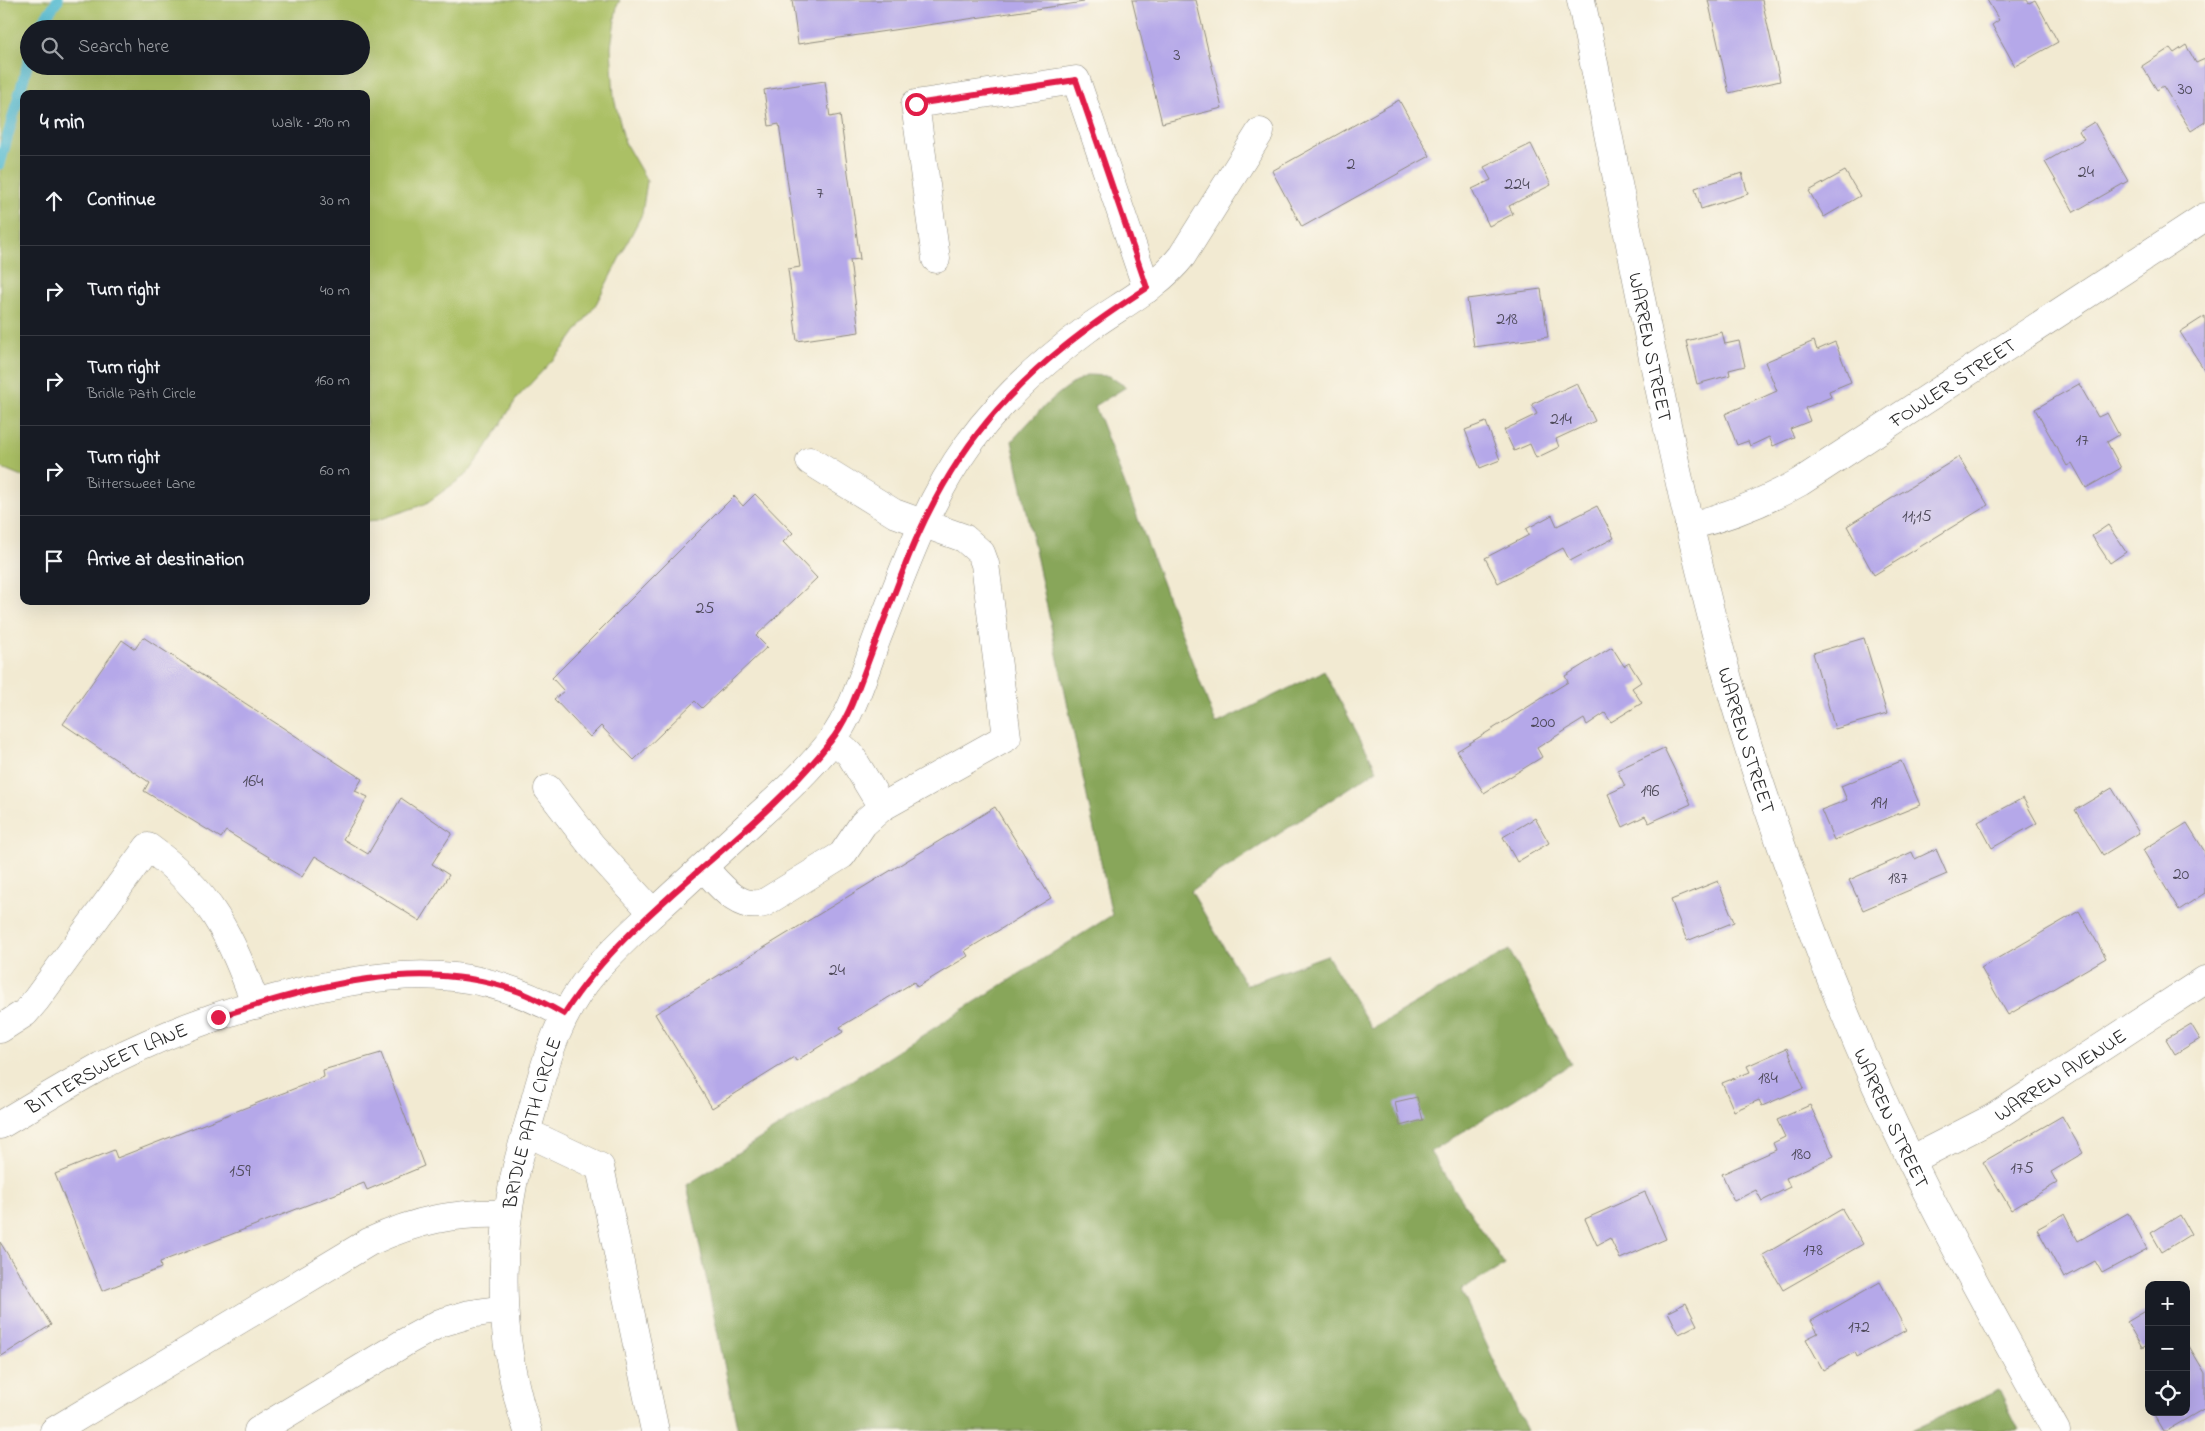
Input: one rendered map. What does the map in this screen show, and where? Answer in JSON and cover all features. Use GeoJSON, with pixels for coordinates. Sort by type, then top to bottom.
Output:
{"type":"FeatureCollection","features":[{"type":"Feature","properties":{"kind":"street","name":"WARREN STREET"},"geometry":{"type":"LineString","coordinates":[[1581,0],[1650,347],[1690,526],[1730,687],[1787,862],[1852,1029],[1911,1160],[2056,1431]]}},
{"type":"Feature","properties":{"kind":"street"},"geometry":{"type":"LineString","coordinates":[[936,259],[916,104],[1076,80],[1147,288]]}},
{"type":"Feature","properties":{"kind":"street","name":"BRIDLE PATH CIRCLE"},"geometry":{"type":"LineString","coordinates":[[528,1431],[516,1391],[504,1309],[503,1288],[508,1214],[513,1181],[526,1132],[551,1045],[564,1014],[592,973],[625,938],[799,779],[833,739],[856,693],[922,524],[953,466],[989,418],[1032,374],[1086,330],[1169,272],[1182,256],[1260,132]]}},
{"type":"Feature","properties":{"kind":"street","name":"FOWLER STREET"},"geometry":{"type":"LineString","coordinates":[[1690,526],[1737,513],[1760,504],[1800,482],[2205,217]]}},
{"type":"Feature","properties":{"kind":"street"},"geometry":{"type":"LineString","coordinates":[[703,867],[736,898],[750,906],[764,904],[842,855],[863,824],[882,807],[1007,737],[985,564],[981,553],[964,538],[922,524],[879,504],[810,460]]}},
{"type":"Feature","properties":{"kind":"street"},"geometry":{"type":"LineString","coordinates":[[833,739],[850,754],[882,807]]}},
{"type":"Feature","properties":{"kind":"street"},"geometry":{"type":"LineString","coordinates":[[548,789],[598,853],[653,913]]}},
{"type":"Feature","properties":{"kind":"street"},"geometry":{"type":"LineString","coordinates":[[0,1029],[25,1013],[36,1000],[148,847],[185,876],[212,910],[235,950],[256,1005]]}},
{"type":"Feature","properties":{"kind":"street","name":"BITTERSWEET LANE"},"geometry":{"type":"LineString","coordinates":[[0,1125],[74,1081],[141,1047],[218,1017],[335,984],[400,976],[429,975],[454,977],[520,992],[564,1014]]}},
{"type":"Feature","properties":{"kind":"street","name":"WARREN AVENUE"},"geometry":{"type":"LineString","coordinates":[[1911,1160],[1993,1118],[2205,980]]}},
{"type":"Feature","properties":{"kind":"street"},"geometry":{"type":"LineString","coordinates":[[526,1132],[600,1166],[655,1431]]}},
{"type":"Feature","properties":{"kind":"street"},"geometry":{"type":"LineString","coordinates":[[54,1431],[369,1242],[425,1220],[468,1213],[508,1214]]}},
{"type":"Feature","properties":{"kind":"street"},"geometry":{"type":"LineString","coordinates":[[258,1431],[407,1341],[440,1324],[470,1314],[504,1309]]}},
{"type":"Feature","properties":{"kind":"green space"},"geometry":{"type":"Polygon","coordinates":[[[0,0],[620,0],[617,6],[611,47],[614,98],[625,143],[647,181],[642,214],[595,306],[564,348],[517,398],[486,448],[466,475],[425,504],[378,520],[370,521],[370,90],[20,90],[20,475],[0,467],[0,0]]]}},
{"type":"Feature","properties":{"kind":"green space"},"geometry":{"type":"Polygon","coordinates":[[[1088,375],[1109,376],[1126,387],[1095,406],[1216,724],[1324,671],[1377,770],[1191,891],[1246,985],[1327,955],[1372,1029],[1509,950],[1571,1064],[1430,1152],[1505,1265],[1461,1290],[1527,1431],[738,1431],[687,1185],[1112,915],[1012,441],[1056,396],[1088,375]]]}},
{"type":"Feature","properties":{"kind":"green space"},"geometry":{"type":"Polygon","coordinates":[[[1999,1390],[2019,1431],[1911,1431],[1999,1390]]]}},
{"type":"Feature","properties":{"kind":"building"},"geometry":{"type":"Polygon","coordinates":[[[792,0],[1083,0],[1084,2],[798,44],[792,0]]]}},
{"type":"Feature","properties":{"kind":"building"},"geometry":{"type":"Polygon","coordinates":[[[1132,0],[1196,0],[1222,108],[1162,123],[1132,0]]]}},
{"type":"Feature","properties":{"kind":"building"},"geometry":{"type":"Polygon","coordinates":[[[1708,0],[1762,0],[1780,81],[1729,93],[1708,0]]]}},
{"type":"Feature","properties":{"kind":"building"},"geometry":{"type":"Polygon","coordinates":[[[1987,0],[2027,0],[2029,3],[2035,0],[2058,42],[2015,66],[1992,25],[1999,20],[1987,0]]]}},
{"type":"Feature","properties":{"kind":"building"},"geometry":{"type":"Polygon","coordinates":[[[2186,45],[2196,63],[2205,59],[2205,122],[2191,131],[2163,86],[2157,90],[2142,66],[2170,48],[2174,53],[2186,45]]]}},
{"type":"Feature","properties":{"kind":"building"},"geometry":{"type":"Polygon","coordinates":[[[825,81],[830,117],[840,115],[860,259],[850,260],[859,332],[797,341],[788,269],[800,267],[779,124],[769,126],[764,90],[825,81]]]}},
{"type":"Feature","properties":{"kind":"building"},"geometry":{"type":"Polygon","coordinates":[[[1399,100],[1430,156],[1302,227],[1272,171],[1399,100]]]}},
{"type":"Feature","properties":{"kind":"building"},"geometry":{"type":"Polygon","coordinates":[[[2094,122],[2128,181],[2074,212],[2045,162],[2084,139],[2079,131],[2094,122]]]}},
{"type":"Feature","properties":{"kind":"building"},"geometry":{"type":"Polygon","coordinates":[[[1531,144],[1551,185],[1509,206],[1513,214],[1489,226],[1472,189],[1491,180],[1484,167],[1531,144]]]}},
{"type":"Feature","properties":{"kind":"building"},"geometry":{"type":"Polygon","coordinates":[[[1845,171],[1860,196],[1824,217],[1809,191],[1845,171]]]}},
{"type":"Feature","properties":{"kind":"building"},"geometry":{"type":"Polygon","coordinates":[[[1742,173],[1748,194],[1701,209],[1695,188],[1742,173]]]}},
{"type":"Feature","properties":{"kind":"building"},"geometry":{"type":"Polygon","coordinates":[[[1541,289],[1548,337],[1474,347],[1467,299],[1541,289]]]}},
{"type":"Feature","properties":{"kind":"building"},"geometry":{"type":"Polygon","coordinates":[[[2205,316],[2205,371],[2180,332],[2205,316]]]}},
{"type":"Feature","properties":{"kind":"building"},"geometry":{"type":"Polygon","coordinates":[[[1722,332],[1725,344],[1739,341],[1745,366],[1729,370],[1730,375],[1697,384],[1686,341],[1722,332]]]}},
{"type":"Feature","properties":{"kind":"building"},"geometry":{"type":"Polygon","coordinates":[[[1814,341],[1817,350],[1835,342],[1851,382],[1829,391],[1831,397],[1805,408],[1810,421],[1790,429],[1794,437],[1773,446],[1769,437],[1750,446],[1748,441],[1737,445],[1725,414],[1777,391],[1765,362],[1814,341]]]}},
{"type":"Feature","properties":{"kind":"building"},"geometry":{"type":"Polygon","coordinates":[[[1577,383],[1595,421],[1556,439],[1559,447],[1536,458],[1530,444],[1514,451],[1504,430],[1537,414],[1532,404],[1577,383]]]}},
{"type":"Feature","properties":{"kind":"building"},"geometry":{"type":"Polygon","coordinates":[[[2079,384],[2098,417],[2107,413],[2119,435],[2107,442],[2121,468],[2086,488],[2072,463],[2067,466],[2035,409],[2079,384]]]}},
{"type":"Feature","properties":{"kind":"building"},"geometry":{"type":"Polygon","coordinates":[[[1486,422],[1500,460],[1480,468],[1465,430],[1486,422]]]}},
{"type":"Feature","properties":{"kind":"building"},"geometry":{"type":"Polygon","coordinates":[[[1959,457],[1988,505],[1874,575],[1847,526],[1959,457]]]}},
{"type":"Feature","properties":{"kind":"building"},"geometry":{"type":"Polygon","coordinates":[[[755,494],[793,533],[783,542],[817,578],[756,636],[767,647],[702,708],[695,701],[634,760],[601,726],[590,737],[554,699],[564,691],[552,678],[734,496],[743,506],[755,494]]]}},
{"type":"Feature","properties":{"kind":"building"},"geometry":{"type":"Polygon","coordinates":[[[1597,506],[1614,538],[1570,561],[1563,548],[1498,583],[1485,558],[1529,535],[1526,529],[1552,515],[1557,526],[1597,506]]]}},
{"type":"Feature","properties":{"kind":"building"},"geometry":{"type":"Polygon","coordinates":[[[2108,525],[2126,552],[2110,563],[2092,536],[2108,525]]]}},
{"type":"Feature","properties":{"kind":"building"},"geometry":{"type":"Polygon","coordinates":[[[143,637],[362,779],[355,791],[368,797],[343,839],[368,854],[401,798],[452,833],[432,864],[449,875],[420,921],[315,856],[302,877],[226,831],[221,838],[144,791],[149,782],[63,724],[122,640],[135,649],[143,637]]]}},
{"type":"Feature","properties":{"kind":"building"},"geometry":{"type":"Polygon","coordinates":[[[1864,638],[1887,714],[1835,729],[1813,653],[1864,638]]]}},
{"type":"Feature","properties":{"kind":"building"},"geometry":{"type":"Polygon","coordinates":[[[1612,647],[1624,666],[1629,663],[1641,682],[1632,688],[1642,703],[1611,722],[1605,713],[1587,725],[1584,719],[1537,748],[1542,757],[1484,793],[1457,751],[1568,682],[1565,676],[1612,647]]]}},
{"type":"Feature","properties":{"kind":"building"},"geometry":{"type":"Polygon","coordinates":[[[1664,748],[1691,804],[1649,823],[1645,816],[1623,827],[1608,794],[1625,786],[1617,770],[1664,748]]]}},
{"type":"Feature","properties":{"kind":"building"},"geometry":{"type":"Polygon","coordinates":[[[1901,761],[1920,805],[1834,840],[1821,810],[1847,800],[1841,786],[1901,761]]]}},
{"type":"Feature","properties":{"kind":"building"},"geometry":{"type":"Polygon","coordinates":[[[2112,788],[2139,833],[2103,855],[2075,810],[2112,788]]]}},
{"type":"Feature","properties":{"kind":"building"},"geometry":{"type":"Polygon","coordinates":[[[2023,798],[2037,823],[1992,848],[1978,822],[2023,798]]]}},
{"type":"Feature","properties":{"kind":"building"},"geometry":{"type":"Polygon","coordinates":[[[995,807],[1051,898],[965,951],[968,956],[917,987],[914,982],[840,1027],[843,1032],[796,1061],[794,1057],[712,1108],[655,1014],[995,807]]]}},
{"type":"Feature","properties":{"kind":"building"},"geometry":{"type":"Polygon","coordinates":[[[1535,818],[1549,843],[1517,862],[1503,837],[1535,818]]]}},
{"type":"Feature","properties":{"kind":"building"},"geometry":{"type":"Polygon","coordinates":[[[2187,823],[2205,852],[2205,893],[2179,910],[2143,850],[2187,823]]]}},
{"type":"Feature","properties":{"kind":"building"},"geometry":{"type":"Polygon","coordinates":[[[1936,849],[1947,874],[1863,910],[1849,880],[1912,852],[1915,859],[1936,849]]]}},
{"type":"Feature","properties":{"kind":"building"},"geometry":{"type":"Polygon","coordinates":[[[1718,881],[1734,922],[1687,941],[1671,900],[1718,881]]]}},
{"type":"Feature","properties":{"kind":"building"},"geometry":{"type":"Polygon","coordinates":[[[2079,911],[2106,958],[2008,1015],[1981,968],[2079,911]]]}},
{"type":"Feature","properties":{"kind":"building"},"geometry":{"type":"Polygon","coordinates":[[[2191,1024],[2200,1039],[2175,1054],[2166,1039],[2191,1024]]]}},
{"type":"Feature","properties":{"kind":"building"},"geometry":{"type":"Polygon","coordinates":[[[1787,1048],[1804,1088],[1762,1106],[1759,1100],[1734,1111],[1722,1083],[1750,1072],[1747,1066],[1787,1048]]]}},
{"type":"Feature","properties":{"kind":"building"},"geometry":{"type":"Polygon","coordinates":[[[381,1053],[424,1166],[367,1190],[364,1183],[160,1262],[161,1268],[102,1291],[55,1174],[114,1150],[117,1158],[324,1077],[323,1070],[381,1053]]]}},
{"type":"Feature","properties":{"kind":"building"},"geometry":{"type":"Polygon","coordinates":[[[1417,1097],[1423,1120],[1400,1126],[1395,1102],[1417,1097]]]}},
{"type":"Feature","properties":{"kind":"building"},"geometry":{"type":"Polygon","coordinates":[[[1810,1105],[1834,1156],[1786,1178],[1790,1187],[1762,1201],[1756,1190],[1734,1201],[1722,1174],[1776,1150],[1773,1143],[1785,1137],[1777,1120],[1810,1105]]]}},
{"type":"Feature","properties":{"kind":"building"},"geometry":{"type":"Polygon","coordinates":[[[2062,1116],[2083,1153],[2051,1172],[2057,1183],[2011,1210],[1983,1162],[2062,1116]]]}},
{"type":"Feature","properties":{"kind":"building"},"geometry":{"type":"Polygon","coordinates":[[[1645,1192],[1666,1239],[1620,1259],[1610,1238],[1597,1245],[1585,1219],[1645,1192]]]}},
{"type":"Feature","properties":{"kind":"building"},"geometry":{"type":"Polygon","coordinates":[[[1842,1209],[1863,1244],[1783,1290],[1763,1255],[1842,1209]]]}},
{"type":"Feature","properties":{"kind":"building"},"geometry":{"type":"Polygon","coordinates":[[[2128,1213],[2147,1249],[2102,1273],[2095,1261],[2064,1278],[2037,1229],[2064,1214],[2078,1241],[2128,1213]]]}},
{"type":"Feature","properties":{"kind":"building"},"geometry":{"type":"Polygon","coordinates":[[[2180,1215],[2191,1234],[2162,1252],[2151,1233],[2180,1215]]]}},
{"type":"Feature","properties":{"kind":"building"},"geometry":{"type":"Polygon","coordinates":[[[0,1242],[51,1325],[0,1357],[0,1242]]]}},
{"type":"Feature","properties":{"kind":"building"},"geometry":{"type":"Polygon","coordinates":[[[1880,1282],[1906,1330],[1857,1357],[1855,1352],[1823,1370],[1806,1339],[1818,1333],[1811,1321],[1880,1282]]]}},
{"type":"Feature","properties":{"kind":"building"},"geometry":{"type":"Polygon","coordinates":[[[1686,1303],[1697,1325],[1679,1334],[1668,1312],[1686,1303]]]}},
{"type":"Feature","properties":{"kind":"building"},"geometry":{"type":"Polygon","coordinates":[[[2145,1311],[2145,1346],[2142,1348],[2127,1322],[2145,1311]]]}},
{"type":"Feature","properties":{"kind":"building"},"geometry":{"type":"Polygon","coordinates":[[[2190,1348],[2205,1373],[2205,1408],[2163,1431],[2154,1416],[2190,1416],[2190,1348]]]}},
{"type":"Feature","properties":{"kind":"waterway"},"geometry":{"type":"LineString","coordinates":[[44,20],[58,0]]}},
{"type":"Feature","properties":{"kind":"waterway"},"geometry":{"type":"LineString","coordinates":[[20,90],[25,75]]}},
{"type":"Feature","properties":{"kind":"waterway"},"geometry":{"type":"LineString","coordinates":[[0,164],[20,92]]}},
{"type":"Feature","properties":{"kind":"route"},"geometry":{"type":"LineString","coordinates":[[218,1017],[335,984],[400,976],[429,975],[477,981],[520,992],[564,1014],[592,973],[625,938],[799,779],[833,739],[856,693],[922,524],[953,466],[970,441],[1010,395],[1055,354],[1116,308],[1147,288],[1076,80],[916,104]]}}]}
